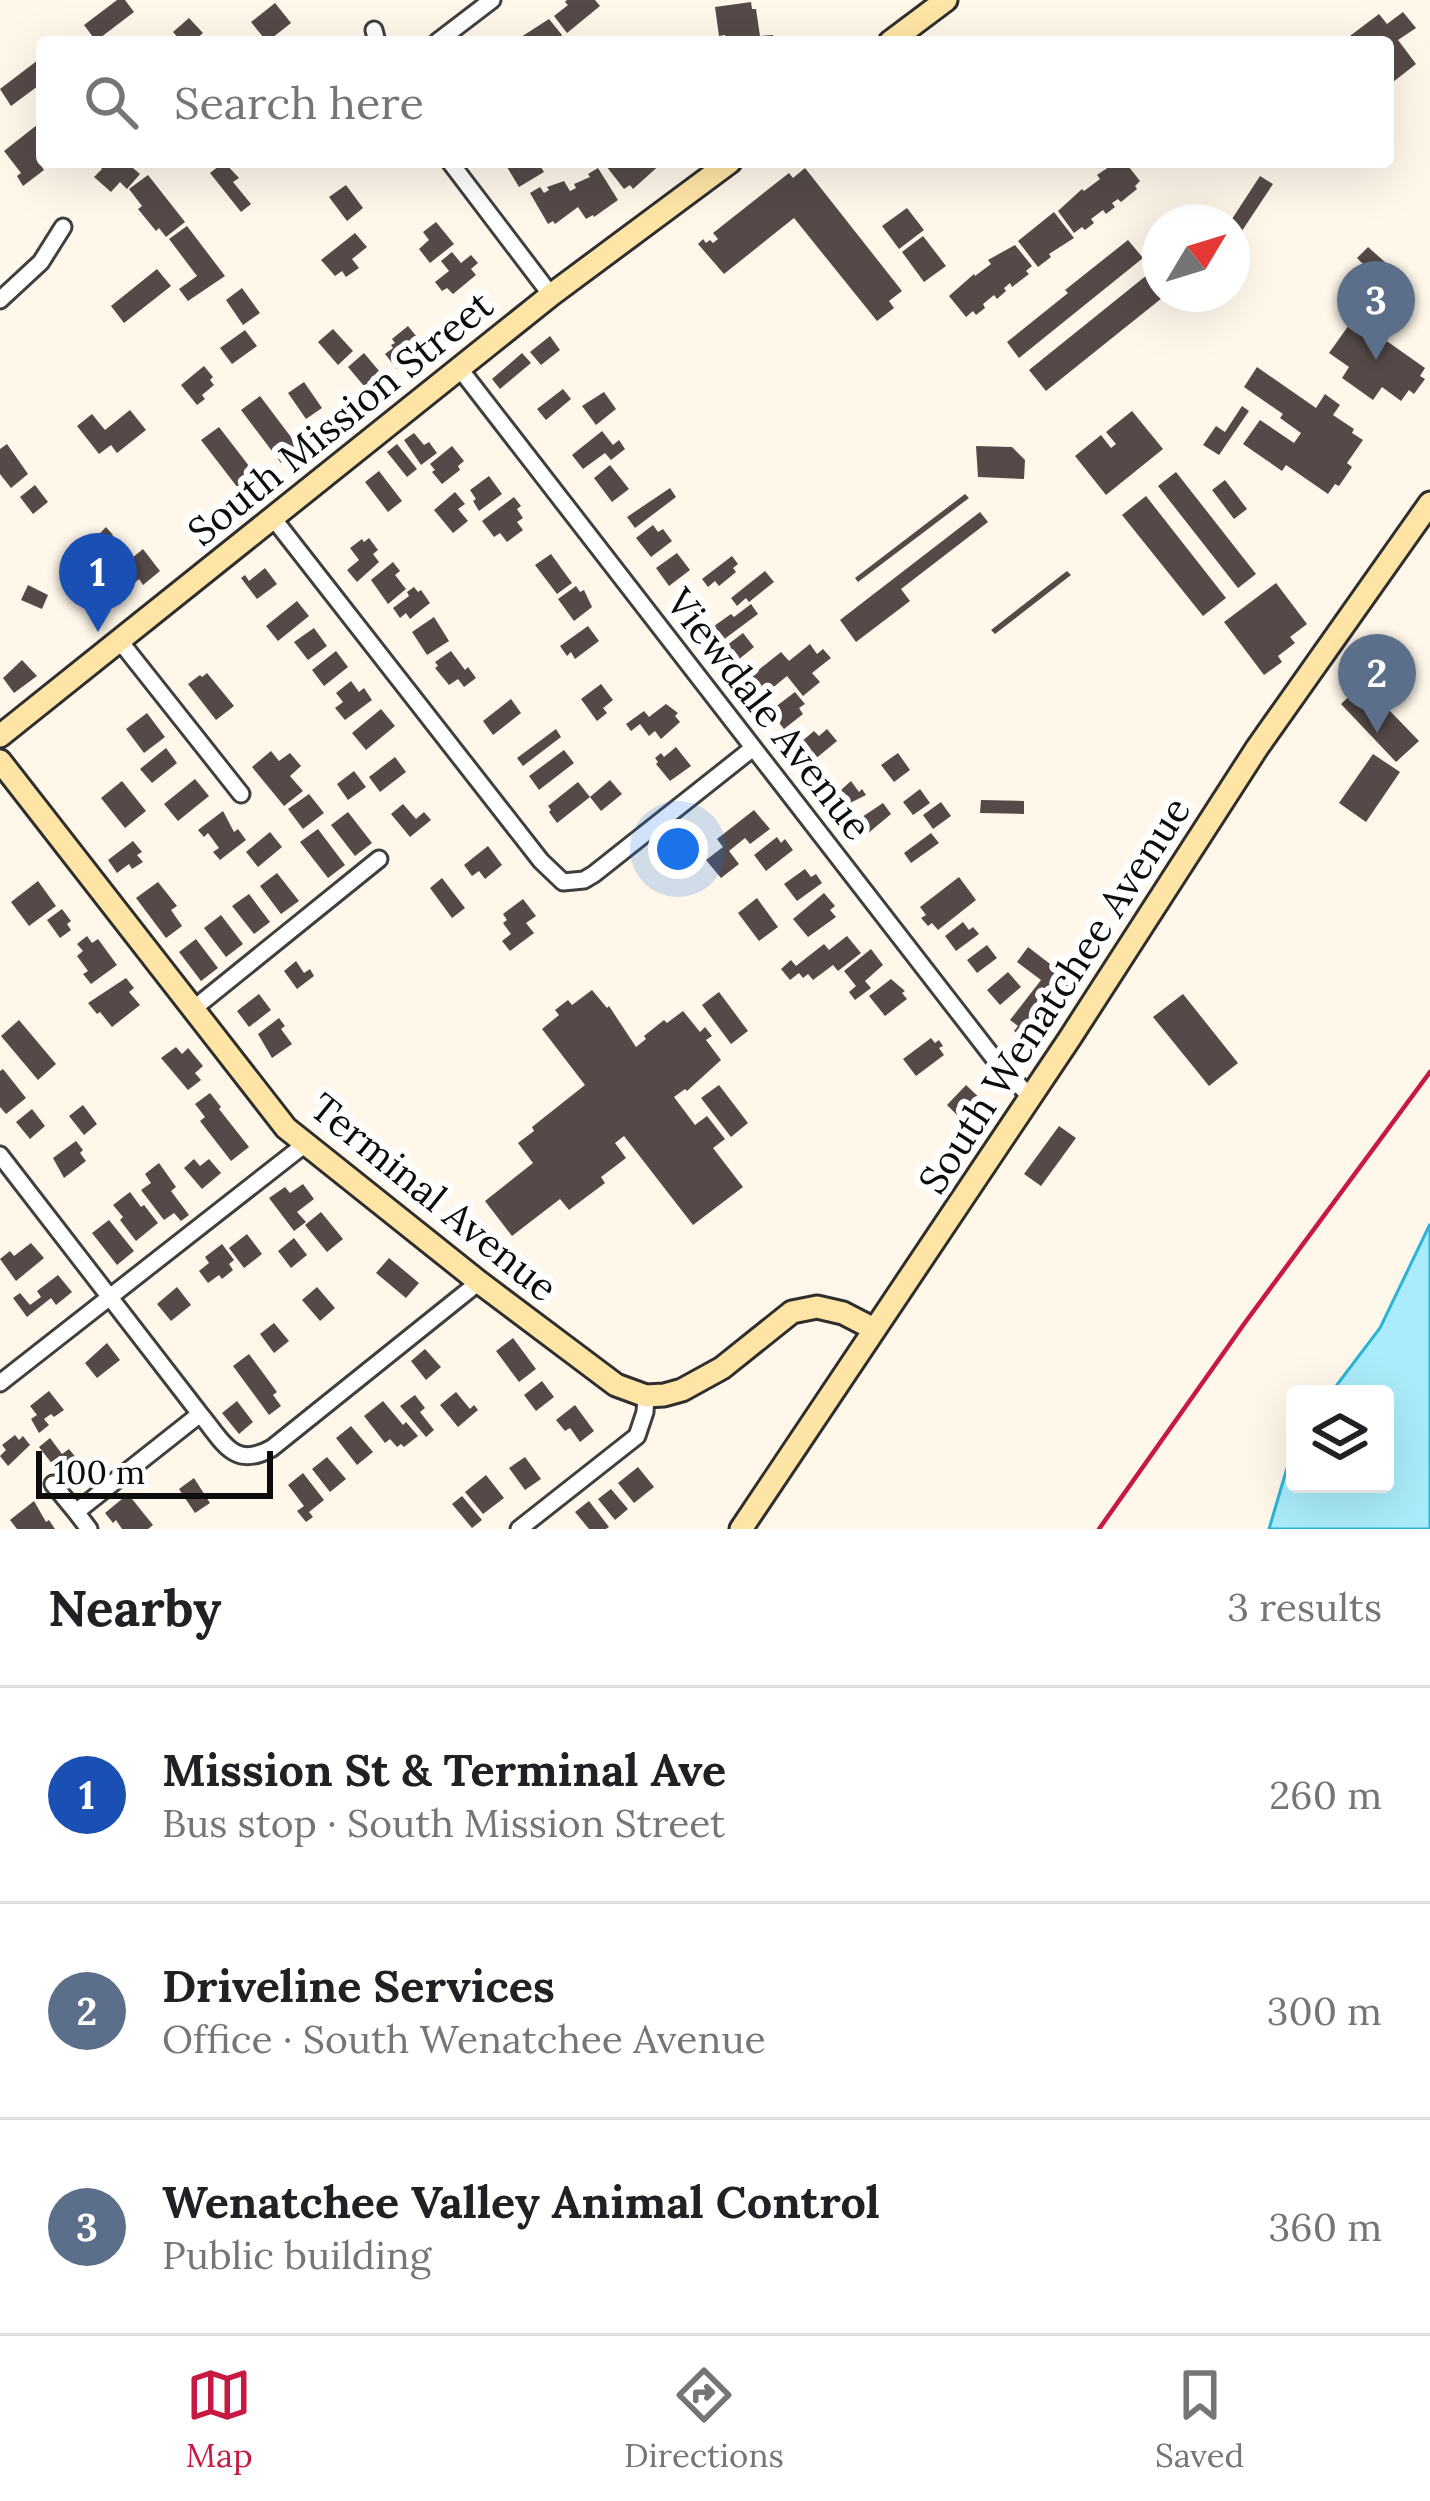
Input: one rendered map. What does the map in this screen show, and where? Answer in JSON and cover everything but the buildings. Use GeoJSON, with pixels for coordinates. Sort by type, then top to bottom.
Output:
{"type":"FeatureCollection","features":[{"type":"Feature","properties":{"kind":"main road"},"geometry":{"type":"LineString","coordinates":[[898,36],[946,0]]}},
{"type":"Feature","properties":{"kind":"main road","name":"South Mission Street"},"geometry":{"type":"LineString","coordinates":[[0,736],[551,296],[722,168]]}},
{"type":"Feature","properties":{"kind":"main road","name":"South Wenatchee Avenue"},"geometry":{"type":"LineString","coordinates":[[741,1529],[945,1227],[1257,748],[1430,503]]}},
{"type":"Feature","properties":{"kind":"main road","name":"Terminal Avenue"},"geometry":{"type":"LineString","coordinates":[[0,761],[286,1128],[616,1385],[646,1396]]}},
{"type":"Feature","properties":{"kind":"main road"},"geometry":{"type":"LineString","coordinates":[[646,1396],[664,1395],[703,1381],[792,1312],[817,1306],[874,1329]]}},
{"type":"Feature","properties":{"kind":"street"},"geometry":{"type":"LineString","coordinates":[[445,36],[492,0]]}},
{"type":"Feature","properties":{"kind":"street"},"geometry":{"type":"LineString","coordinates":[[455,168],[551,296]]}},
{"type":"Feature","properties":{"kind":"street"},"geometry":{"type":"LineString","coordinates":[[0,300],[41,262],[63,226]]}},
{"type":"Feature","properties":{"kind":"street","name":"Viewdale Avenue"},"geometry":{"type":"LineString","coordinates":[[460,369],[988,1051],[1030,1096]]}},
{"type":"Feature","properties":{"kind":"street"},"geometry":{"type":"LineString","coordinates":[[274,518],[554,876],[570,883],[584,880],[753,748]]}},
{"type":"Feature","properties":{"kind":"street"},"geometry":{"type":"LineString","coordinates":[[119,640],[241,794]]}},
{"type":"Feature","properties":{"kind":"street"},"geometry":{"type":"LineString","coordinates":[[192,1010],[379,859]]}},
{"type":"Feature","properties":{"kind":"street"},"geometry":{"type":"LineString","coordinates":[[0,1383],[304,1144]]}},
{"type":"Feature","properties":{"kind":"street"},"geometry":{"type":"LineString","coordinates":[[0,1155],[200,1414],[238,1456],[248,1458],[272,1448],[479,1282]]}},
{"type":"Feature","properties":{"kind":"street"},"geometry":{"type":"LineString","coordinates":[[519,1529],[637,1436],[646,1396]]}},
{"type":"Feature","properties":{"kind":"street"},"geometry":{"type":"LineString","coordinates":[[76,1512],[200,1414]]}},
{"type":"Feature","properties":{"kind":"street"},"geometry":{"type":"LineString","coordinates":[[53,1484],[89,1529]]}},
{"type":"Feature","properties":{"kind":"water"},"geometry":{"type":"Polygon","coordinates":[[[1430,1224],[1430,1529],[1269,1529],[1286,1471],[1286,1493],[1394,1493],[1394,1385],[1337,1385],[1380,1328],[1430,1224]]]}},
{"type":"Feature","properties":{"kind":"railway"},"geometry":{"type":"LineString","coordinates":[[1099,1529],[1430,1072]]}},
{"type":"Feature","properties":{"kind":"place","name":"Wenatchee Valley Animal Control"},"geometry":{"type":"Point","coordinates":[1376,360]}},
{"type":"Feature","properties":{"kind":"place","name":"Mission St & Terminal Ave"},"geometry":{"type":"Point","coordinates":[98,632]}},
{"type":"Feature","properties":{"kind":"place","name":"Driveline Services"},"geometry":{"type":"Point","coordinates":[1377,733]}}]}
